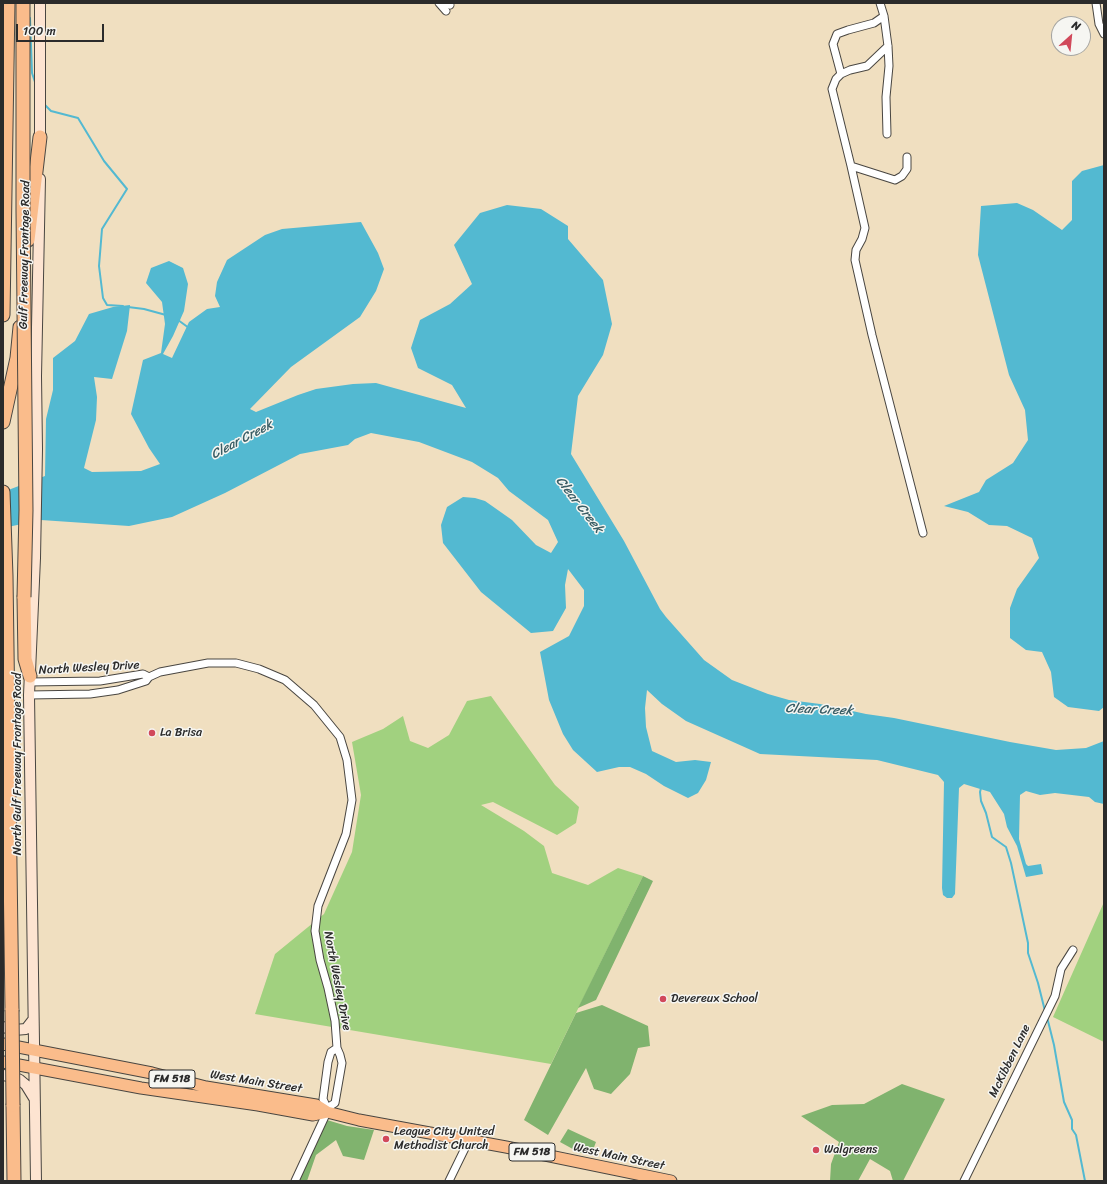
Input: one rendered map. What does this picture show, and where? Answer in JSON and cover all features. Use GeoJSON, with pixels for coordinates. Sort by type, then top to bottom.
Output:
{"type":"FeatureCollection","features":[{"type":"Feature","properties":{"kind":"highway"},"geometry":{"type":"LineString","coordinates":[[3,314],[8,3]]}},
{"type":"Feature","properties":{"kind":"highway"},"geometry":{"type":"LineString","coordinates":[[23,3],[23,210],[26,478],[24,597],[25,659],[30,679]]}},
{"type":"Feature","properties":{"kind":"highway"},"geometry":{"type":"LineString","coordinates":[[3,422],[16,358],[30,218],[40,138]]}},
{"type":"Feature","properties":{"kind":"highway"},"geometry":{"type":"LineString","coordinates":[[3,492],[6,576],[12,1010],[8,1063],[13,1105],[14,1181]]}},
{"type":"Feature","properties":{"kind":"main road","name":"Gulf Freeway Frontage Road"},"geometry":{"type":"LineString","coordinates":[[36,508],[40,5]]}},
{"type":"Feature","properties":{"kind":"main road","name":"North Gulf Freeway Frontage Road"},"geometry":{"type":"LineString","coordinates":[[36,508],[29,696],[36,1181]]}},
{"type":"Feature","properties":{"kind":"main road"},"geometry":{"type":"LineString","coordinates":[[3,1028],[14,1030],[26,1029],[33,1020]]}},
{"type":"Feature","properties":{"kind":"main road","name":"FM 518"},"geometry":{"type":"LineString","coordinates":[[3,1044],[34,1049]]}},
{"type":"Feature","properties":{"kind":"main road","name":"West Main Street"},"geometry":{"type":"LineString","coordinates":[[34,1049],[152,1072],[206,1088],[316,1105],[359,1120],[469,1140],[671,1181]]}},
{"type":"Feature","properties":{"kind":"main road","name":"FM 518"},"geometry":{"type":"LineString","coordinates":[[8,1063],[34,1068]]}},
{"type":"Feature","properties":{"kind":"main road","name":"West Main Street"},"geometry":{"type":"LineString","coordinates":[[34,1068],[141,1088],[258,1105],[313,1115],[327,1110]]}},
{"type":"Feature","properties":{"kind":"main road"},"geometry":{"type":"LineString","coordinates":[[3,1075],[20,1080],[26,1085],[35,1100]]}},
{"type":"Feature","properties":{"kind":"street"},"geometry":{"type":"LineString","coordinates":[[439,3],[448,6]]}},
{"type":"Feature","properties":{"kind":"street"},"geometry":{"type":"LineString","coordinates":[[880,3],[884,16],[888,46],[889,66],[886,97],[887,134]]}},
{"type":"Feature","properties":{"kind":"street"},"geometry":{"type":"LineString","coordinates":[[1096,3],[1099,24],[1104,34]]}},
{"type":"Feature","properties":{"kind":"street"},"geometry":{"type":"LineString","coordinates":[[841,74],[833,44],[837,34],[874,23],[884,16]]}},
{"type":"Feature","properties":{"kind":"street"},"geometry":{"type":"LineString","coordinates":[[888,46],[867,66],[841,74],[836,79],[832,89],[865,228],[862,239],[856,250],[855,260],[872,335],[923,533]]}},
{"type":"Feature","properties":{"kind":"street"},"geometry":{"type":"LineString","coordinates":[[851,166],[895,180],[902,176],[907,169],[907,157]]}},
{"type":"Feature","properties":{"kind":"street","name":"North Wesley Drive"},"geometry":{"type":"LineString","coordinates":[[29,696],[90,694],[118,690],[146,681],[149,677],[160,672],[208,663],[236,662],[259,669],[285,680],[314,705],[340,737],[347,760],[352,800],[346,834],[329,874],[318,906],[314,931],[328,988],[335,1021],[337,1048],[342,1063],[335,1103],[327,1110],[322,1099],[328,1062],[331,1052],[337,1048]]}},
{"type":"Feature","properties":{"kind":"street","name":"North Wesley Drive"},"geometry":{"type":"LineString","coordinates":[[30,679],[100,680],[143,674],[149,677]]}},
{"type":"Feature","properties":{"kind":"street","name":"McKibben Lane"},"geometry":{"type":"LineString","coordinates":[[964,1181],[1050,1005],[1061,969],[1073,950]]}},
{"type":"Feature","properties":{"kind":"street"},"geometry":{"type":"LineString","coordinates":[[295,1181],[327,1110]]}},
{"type":"Feature","properties":{"kind":"street"},"geometry":{"type":"LineString","coordinates":[[449,1181],[469,1140]]}},
{"type":"Feature","properties":{"kind":"green space"},"geometry":{"type":"Polygon","coordinates":[[[491,696],[555,785],[579,807],[576,823],[557,835],[493,802],[481,805],[524,831],[544,846],[552,873],[588,885],[618,868],[643,876],[551,1064],[255,1014],[275,954],[324,914],[352,852],[361,795],[352,742],[383,729],[403,716],[410,741],[428,748],[449,735],[467,701],[491,696]]]}},
{"type":"Feature","properties":{"kind":"green space"},"geometry":{"type":"Polygon","coordinates":[[[643,876],[653,881],[596,1000],[578,1008],[643,876]]]}},
{"type":"Feature","properties":{"kind":"green space"},"geometry":{"type":"Polygon","coordinates":[[[1104,902],[1104,1042],[1053,1017],[1104,902]]]}},
{"type":"Feature","properties":{"kind":"green space"},"geometry":{"type":"Polygon","coordinates":[[[602,1005],[648,1026],[650,1046],[638,1048],[630,1074],[611,1094],[594,1089],[586,1068],[548,1135],[524,1120],[576,1013],[602,1005]]]}},
{"type":"Feature","properties":{"kind":"green space"},"geometry":{"type":"Polygon","coordinates":[[[902,1084],[945,1099],[903,1181],[893,1181],[890,1171],[870,1159],[858,1181],[830,1181],[831,1164],[839,1142],[801,1116],[832,1105],[864,1104],[902,1084]]]}},
{"type":"Feature","properties":{"kind":"green space"},"geometry":{"type":"Polygon","coordinates":[[[327,1120],[347,1126],[374,1130],[364,1160],[343,1156],[336,1140],[316,1155],[307,1181],[297,1181],[327,1120]]]}},
{"type":"Feature","properties":{"kind":"green space"},"geometry":{"type":"Polygon","coordinates":[[[568,1129],[596,1142],[593,1150],[580,1153],[560,1142],[568,1129]]]}},
{"type":"Feature","properties":{"kind":"water"},"geometry":{"type":"Polygon","coordinates":[[[1104,165],[1104,707],[1099,711],[1068,707],[1054,697],[1051,672],[1042,652],[1026,650],[1010,638],[1010,608],[1017,589],[1039,558],[1032,538],[1007,526],[989,525],[968,512],[944,506],[979,492],[986,480],[1013,463],[1028,440],[1025,410],[1009,375],[978,255],[981,206],[1017,203],[1033,210],[1062,230],[1072,220],[1072,181],[1082,171],[1104,165]]]}},
{"type":"Feature","properties":{"kind":"water","name":"Clear Creek"},"geometry":{"type":"Polygon","coordinates":[[[507,205],[541,209],[568,226],[568,239],[603,280],[612,324],[603,355],[578,396],[571,454],[624,541],[660,609],[666,617],[704,660],[732,680],[768,694],[789,700],[820,704],[1056,750],[1086,748],[1104,741],[1104,804],[1095,802],[1089,797],[1055,793],[1040,795],[1026,791],[1020,795],[1019,839],[1026,864],[1028,866],[1041,864],[1043,874],[1026,877],[1017,846],[1007,827],[1004,814],[990,792],[964,784],[959,788],[955,894],[952,898],[947,898],[943,895],[942,888],[944,782],[938,775],[877,760],[760,754],[686,721],[662,704],[647,690],[645,708],[646,727],[652,751],[676,762],[695,760],[711,762],[706,780],[698,793],[688,798],[664,786],[646,774],[630,767],[619,767],[597,772],[573,750],[563,734],[549,700],[540,652],[569,636],[584,606],[584,590],[568,569],[565,585],[566,608],[553,631],[531,633],[481,592],[443,543],[441,525],[447,507],[463,497],[485,501],[512,520],[536,545],[551,553],[558,542],[548,520],[509,491],[498,478],[472,462],[419,442],[371,433],[355,439],[348,445],[300,454],[225,493],[172,517],[129,526],[41,520],[3,528],[3,492],[45,476],[46,419],[53,390],[53,358],[75,341],[89,314],[113,307],[130,305],[127,331],[112,379],[94,377],[97,397],[96,420],[84,468],[92,472],[141,471],[160,464],[149,448],[131,414],[143,360],[161,353],[165,324],[162,302],[146,283],[151,268],[169,261],[183,268],[188,284],[184,311],[163,354],[172,358],[189,322],[207,309],[220,307],[215,296],[217,282],[227,260],[265,235],[282,229],[361,222],[378,253],[384,269],[376,291],[360,317],[291,367],[250,409],[256,412],[316,389],[353,384],[376,383],[466,408],[452,385],[418,368],[411,348],[420,320],[450,304],[472,284],[454,245],[480,213],[507,205]]]}},
{"type":"Feature","properties":{"kind":"waterway"},"geometry":{"type":"LineString","coordinates":[[30,18],[32,73],[36,85]]}},
{"type":"Feature","properties":{"kind":"waterway"},"geometry":{"type":"LineString","coordinates":[[43,103],[51,111],[78,118],[104,161],[127,189],[102,229],[99,266],[103,298],[107,305],[123,306]]}},
{"type":"Feature","properties":{"kind":"waterway"},"geometry":{"type":"LineString","coordinates":[[128,307],[144,309],[166,315]]}},
{"type":"Feature","properties":{"kind":"waterway"},"geometry":{"type":"LineString","coordinates":[[178,320],[189,328]]}},
{"type":"Feature","properties":{"kind":"waterway"},"geometry":{"type":"LineString","coordinates":[[981,788],[981,801],[986,813],[992,837],[1006,847],[1011,863],[1028,943],[1028,953],[1045,1011]]}},
{"type":"Feature","properties":{"kind":"waterway"},"geometry":{"type":"LineString","coordinates":[[1047,1017],[1054,1045],[1064,1102],[1072,1120],[1072,1129],[1076,1135],[1085,1181]]}},
{"type":"Feature","properties":{"kind":"place","name":"La Brisa"},"geometry":{"type":"Point","coordinates":[152,733]}},
{"type":"Feature","properties":{"kind":"place","name":"Devereux School"},"geometry":{"type":"Point","coordinates":[663,999]}},
{"type":"Feature","properties":{"kind":"place","name":"League City United Methodist Church"},"geometry":{"type":"Point","coordinates":[386,1139]}},
{"type":"Feature","properties":{"kind":"place","name":"Walgreens"},"geometry":{"type":"Point","coordinates":[816,1150]}}]}
